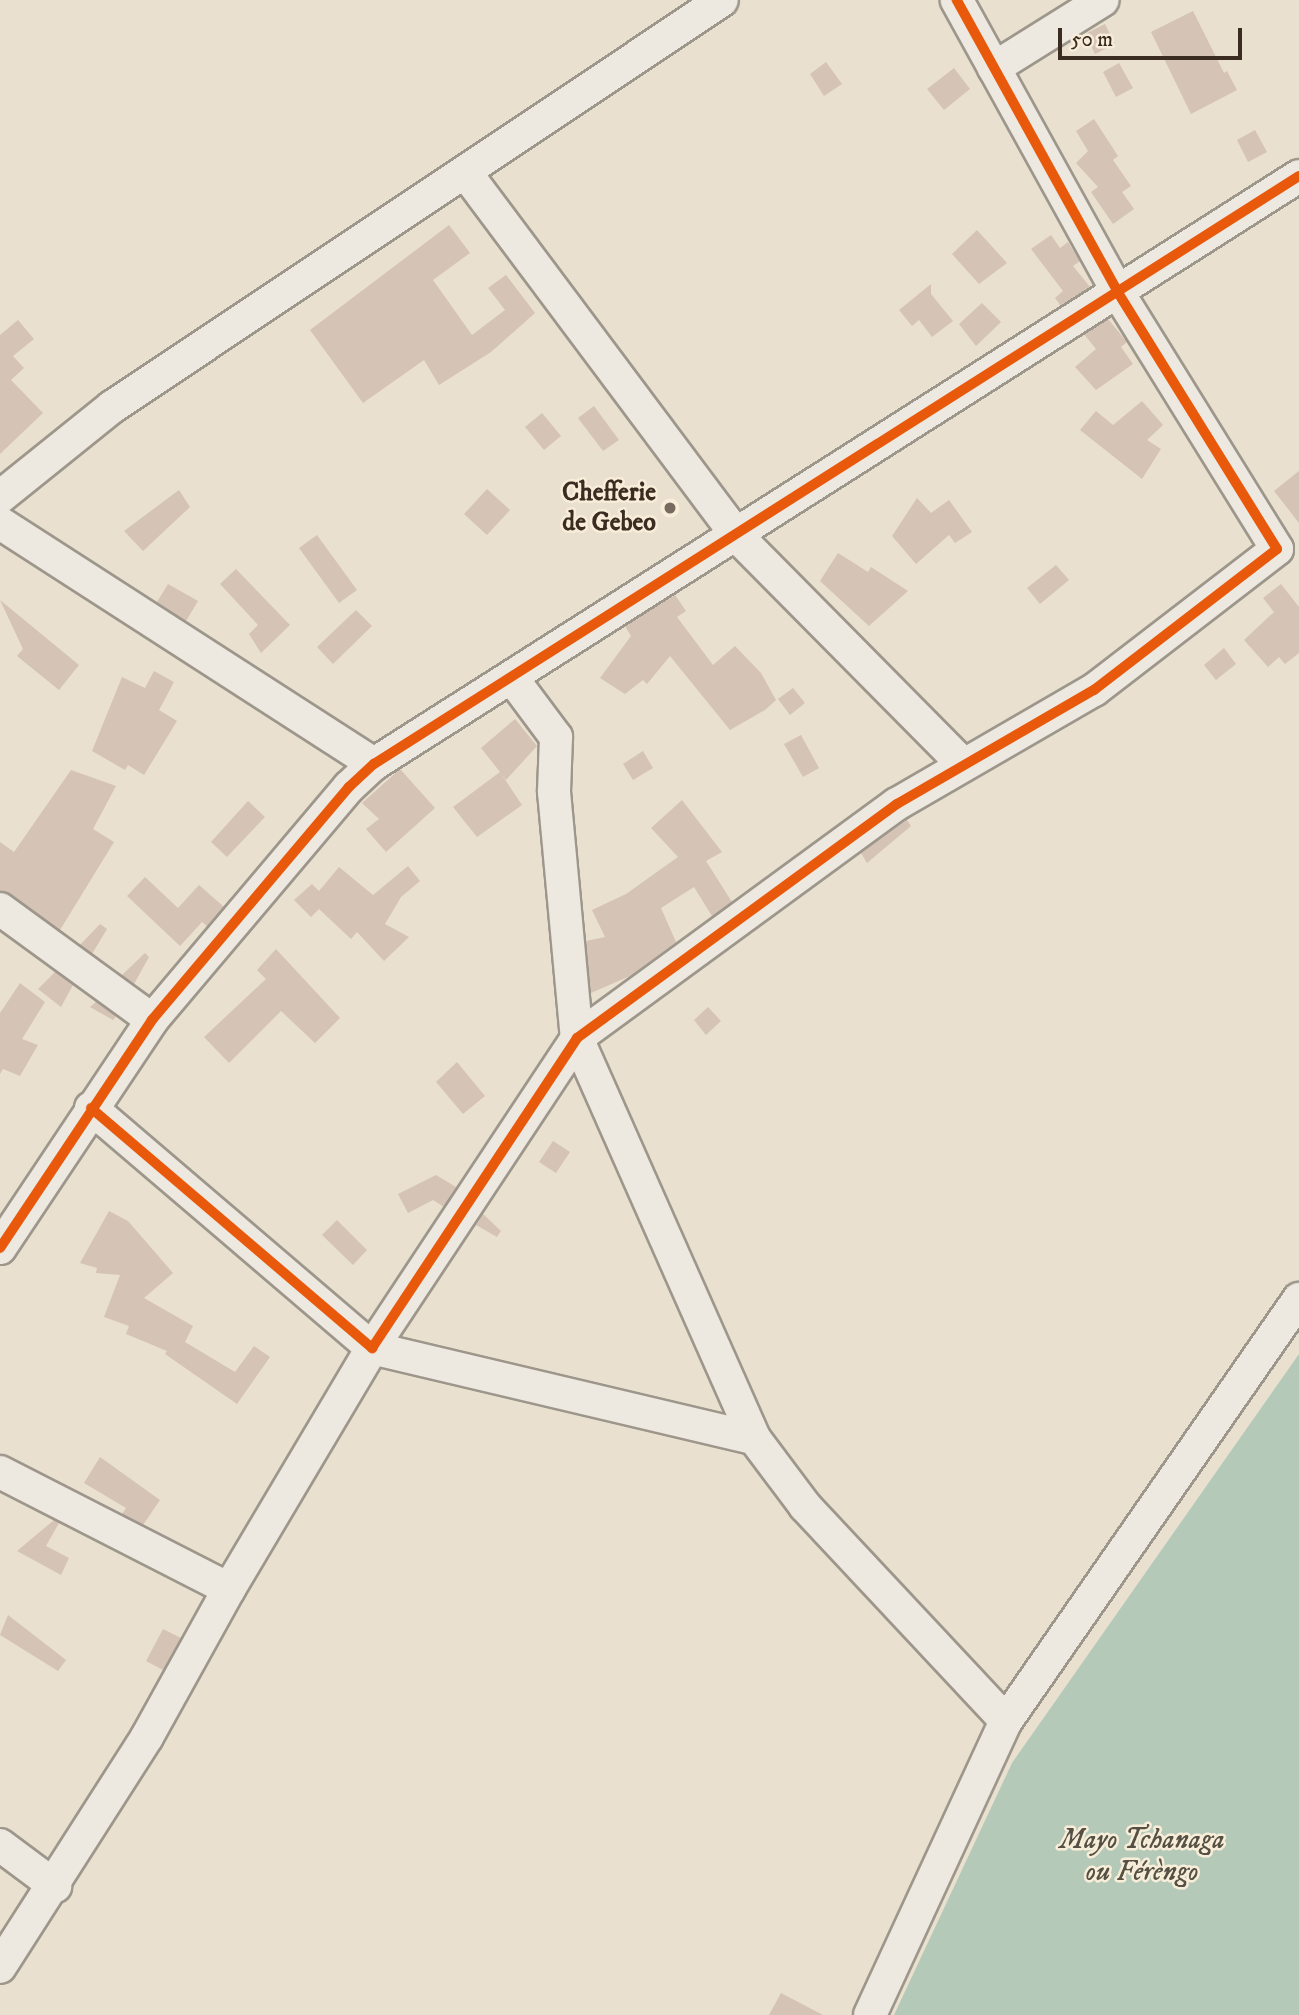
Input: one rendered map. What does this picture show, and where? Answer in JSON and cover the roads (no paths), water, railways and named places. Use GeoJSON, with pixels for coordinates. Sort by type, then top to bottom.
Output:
{"type":"FeatureCollection","features":[{"type":"Feature","properties":{"kind":"street"},"geometry":{"type":"LineString","coordinates":[[0,498],[112,407],[722,0]]}},
{"type":"Feature","properties":{"kind":"street"},"geometry":{"type":"LineString","coordinates":[[0,1967],[55,1886],[147,1737],[229,1589],[372,1348],[577,1038],[897,804],[1094,690],[1288,541],[1119,294],[957,0]]}},
{"type":"Feature","properties":{"kind":"street"},"geometry":{"type":"LineString","coordinates":[[994,68],[1103,0]]}},
{"type":"Feature","properties":{"kind":"street"},"geometry":{"type":"LineString","coordinates":[[465,172],[737,536],[962,764]]}},
{"type":"Feature","properties":{"kind":"street"},"geometry":{"type":"LineString","coordinates":[[0,1248],[152,1020],[349,787],[374,764],[1119,294],[1299,176]]}},
{"type":"Feature","properties":{"kind":"street"},"geometry":{"type":"LineString","coordinates":[[0,523],[374,764]]}},
{"type":"Feature","properties":{"kind":"street"},"geometry":{"type":"LineString","coordinates":[[512,678],[556,737],[554,792],[577,1038],[754,1438],[805,1506],[1006,1721]]}},
{"type":"Feature","properties":{"kind":"street"},"geometry":{"type":"LineString","coordinates":[[0,909],[152,1020]]}},
{"type":"Feature","properties":{"kind":"street"},"geometry":{"type":"LineString","coordinates":[[91,1108],[372,1348],[754,1438]]}},
{"type":"Feature","properties":{"kind":"street"},"geometry":{"type":"LineString","coordinates":[[870,2015],[1006,1721],[1299,1299]]}},
{"type":"Feature","properties":{"kind":"street"},"geometry":{"type":"LineString","coordinates":[[0,1472],[229,1589]]}},
{"type":"Feature","properties":{"kind":"street"},"geometry":{"type":"LineString","coordinates":[[0,1845],[55,1886]]}},
{"type":"Feature","properties":{"kind":"water","name":"Mayo Tchanaga ou Férèngo"},"geometry":{"type":"Polygon","coordinates":[[[1299,1354],[1299,2015],[894,2015],[1012,1763],[1299,1354]]]}},
{"type":"Feature","properties":{"kind":"place","name":"Chefferie de Gebeo"},"geometry":{"type":"Point","coordinates":[670,508]}}]}
